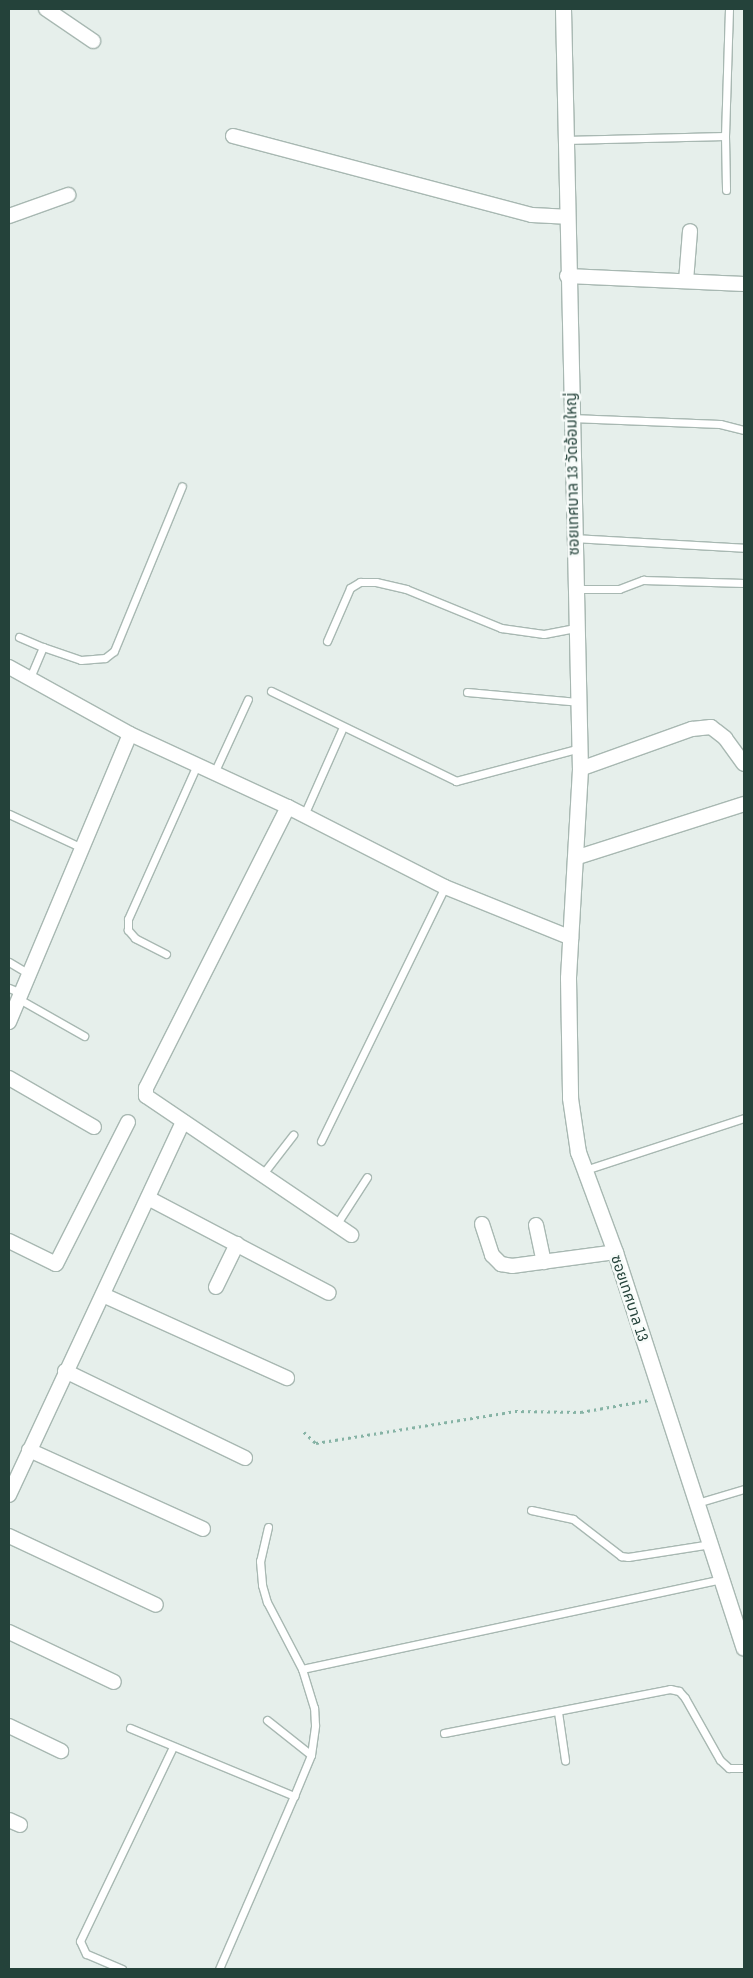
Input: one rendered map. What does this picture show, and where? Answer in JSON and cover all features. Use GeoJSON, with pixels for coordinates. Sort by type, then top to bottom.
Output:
{"type":"FeatureCollection","features":[{"type":"Feature","properties":{"kind":"street"},"geometry":{"type":"LineString","coordinates":[[46,9],[93,41]]}},
{"type":"Feature","properties":{"kind":"street","name":"ซอยเทศบาล 13 วัดอ้อมใหญ่"},"geometry":{"type":"LineString","coordinates":[[563,9],[570,418],[580,748],[578,857],[570,938]]}},
{"type":"Feature","properties":{"kind":"street"},"geometry":{"type":"LineString","coordinates":[[233,136],[532,215],[566,217]]}},
{"type":"Feature","properties":{"kind":"street"},"geometry":{"type":"LineString","coordinates":[[9,216],[68,195]]}},
{"type":"Feature","properties":{"kind":"street"},"geometry":{"type":"LineString","coordinates":[[686,281],[690,231]]}},
{"type":"Feature","properties":{"kind":"street"},"geometry":{"type":"LineString","coordinates":[[567,276],[744,284]]}},
{"type":"Feature","properties":{"kind":"street"},"geometry":{"type":"LineString","coordinates":[[9,667],[130,734],[304,815],[445,887],[570,938]]}},
{"type":"Feature","properties":{"kind":"street"},"geometry":{"type":"LineString","coordinates":[[580,769],[692,729],[710,727],[724,738],[744,764]]}},
{"type":"Feature","properties":{"kind":"street"},"geometry":{"type":"LineString","coordinates":[[9,1022],[16,993],[29,974],[80,847],[130,734]]}},
{"type":"Feature","properties":{"kind":"street"},"geometry":{"type":"LineString","coordinates":[[578,857],[744,804]]}},
{"type":"Feature","properties":{"kind":"street"},"geometry":{"type":"LineString","coordinates":[[288,808],[146,1088],[146,1096],[351,1235]]}},
{"type":"Feature","properties":{"kind":"street","name":"ซอยเทศบาล 13"},"geometry":{"type":"LineString","coordinates":[[570,938],[568,978],[570,1098],[578,1152],[615,1252],[712,1544],[721,1579],[744,1648]]}},
{"type":"Feature","properties":{"kind":"street"},"geometry":{"type":"LineString","coordinates":[[9,1078],[94,1127]]}},
{"type":"Feature","properties":{"kind":"street"},"geometry":{"type":"LineString","coordinates":[[9,1241],[56,1264],[128,1122]]}},
{"type":"Feature","properties":{"kind":"street"},"geometry":{"type":"LineString","coordinates":[[9,1495],[65,1371],[103,1295],[183,1122]]}},
{"type":"Feature","properties":{"kind":"street"},"geometry":{"type":"LineString","coordinates":[[148,1198],[329,1293]]}},
{"type":"Feature","properties":{"kind":"street"},"geometry":{"type":"LineString","coordinates":[[482,1224],[492,1255],[501,1264],[544,1262],[615,1252]]}},
{"type":"Feature","properties":{"kind":"street"},"geometry":{"type":"LineString","coordinates":[[536,1226],[544,1262]]}},
{"type":"Feature","properties":{"kind":"street"},"geometry":{"type":"LineString","coordinates":[[216,1287],[237,1244]]}},
{"type":"Feature","properties":{"kind":"street"},"geometry":{"type":"LineString","coordinates":[[103,1295],[287,1378]]}},
{"type":"Feature","properties":{"kind":"street"},"geometry":{"type":"LineString","coordinates":[[65,1371],[245,1458]]}},
{"type":"Feature","properties":{"kind":"street"},"geometry":{"type":"LineString","coordinates":[[29,1450],[202,1530]]}},
{"type":"Feature","properties":{"kind":"street"},"geometry":{"type":"LineString","coordinates":[[9,1536],[156,1605]]}},
{"type":"Feature","properties":{"kind":"street"},"geometry":{"type":"LineString","coordinates":[[9,1632],[114,1682]]}},
{"type":"Feature","properties":{"kind":"street"},"geometry":{"type":"LineString","coordinates":[[9,1726],[61,1751]]}},
{"type":"Feature","properties":{"kind":"lane"},"geometry":{"type":"LineString","coordinates":[[726,190],[725,136],[729,9]]}},
{"type":"Feature","properties":{"kind":"lane"},"geometry":{"type":"LineString","coordinates":[[564,140],[725,136]]}},
{"type":"Feature","properties":{"kind":"lane"},"geometry":{"type":"LineString","coordinates":[[570,418],[720,424],[744,430]]}},
{"type":"Feature","properties":{"kind":"lane"},"geometry":{"type":"LineString","coordinates":[[19,637],[81,660],[105,658],[114,651],[182,486]]}},
{"type":"Feature","properties":{"kind":"lane"},"geometry":{"type":"LineString","coordinates":[[573,538],[744,548]]}},
{"type":"Feature","properties":{"kind":"lane"},"geometry":{"type":"LineString","coordinates":[[575,589],[619,589],[643,580],[744,583]]}},
{"type":"Feature","properties":{"kind":"lane"},"geometry":{"type":"LineString","coordinates":[[327,641],[350,588],[360,582],[376,582],[406,589],[501,628],[544,634],[576,628]]}},
{"type":"Feature","properties":{"kind":"lane"},"geometry":{"type":"LineString","coordinates":[[30,678],[43,647]]}},
{"type":"Feature","properties":{"kind":"lane"},"geometry":{"type":"LineString","coordinates":[[271,691],[456,781],[468,781],[580,748]]}},
{"type":"Feature","properties":{"kind":"lane"},"geometry":{"type":"LineString","coordinates":[[467,692],[578,702]]}},
{"type":"Feature","properties":{"kind":"lane"},"geometry":{"type":"LineString","coordinates":[[214,773],[248,700]]}},
{"type":"Feature","properties":{"kind":"lane"},"geometry":{"type":"LineString","coordinates":[[304,815],[344,727]]}},
{"type":"Feature","properties":{"kind":"lane"},"geometry":{"type":"LineString","coordinates":[[166,954],[134,938],[128,930],[128,919],[197,765]]}},
{"type":"Feature","properties":{"kind":"lane"},"geometry":{"type":"LineString","coordinates":[[9,814],[80,847]]}},
{"type":"Feature","properties":{"kind":"lane"},"geometry":{"type":"LineString","coordinates":[[320,1141],[445,887]]}},
{"type":"Feature","properties":{"kind":"lane"},"geometry":{"type":"LineString","coordinates":[[9,962],[29,974]]}},
{"type":"Feature","properties":{"kind":"lane"},"geometry":{"type":"LineString","coordinates":[[16,993],[84,1036]]}},
{"type":"Feature","properties":{"kind":"lane"},"geometry":{"type":"LineString","coordinates":[[584,1170],[744,1118]]}},
{"type":"Feature","properties":{"kind":"lane"},"geometry":{"type":"LineString","coordinates":[[262,1175],[293,1135]]}},
{"type":"Feature","properties":{"kind":"lane"},"geometry":{"type":"LineString","coordinates":[[336,1225],[367,1176]]}},
{"type":"Feature","properties":{"kind":"lane"},"geometry":{"type":"LineString","coordinates":[[697,1503],[744,1489]]}},
{"type":"Feature","properties":{"kind":"lane"},"geometry":{"type":"LineString","coordinates":[[531,1510],[573,1519],[621,1556],[628,1557],[712,1544]]}},
{"type":"Feature","properties":{"kind":"lane"},"geometry":{"type":"LineString","coordinates":[[219,1969],[311,1755],[314,1708],[302,1669],[267,1602],[262,1585],[260,1561],[268,1527]]}},
{"type":"Feature","properties":{"kind":"lane"},"geometry":{"type":"LineString","coordinates":[[302,1669],[721,1579]]}},
{"type":"Feature","properties":{"kind":"lane"},"geometry":{"type":"LineString","coordinates":[[444,1733],[670,1689],[680,1691],[720,1760],[729,1768],[744,1768]]}},
{"type":"Feature","properties":{"kind":"lane"},"geometry":{"type":"LineString","coordinates":[[558,1712],[565,1760]]}},
{"type":"Feature","properties":{"kind":"lane"},"geometry":{"type":"LineString","coordinates":[[267,1720],[311,1755]]}},
{"type":"Feature","properties":{"kind":"lane"},"geometry":{"type":"LineString","coordinates":[[130,1728],[294,1796]]}},
{"type":"Feature","properties":{"kind":"lane"},"geometry":{"type":"LineString","coordinates":[[122,1969],[86,1954],[80,1941],[173,1747]]}},
{"type":"Feature","properties":{"kind":"path"},"geometry":{"type":"LineString","coordinates":[[304,1432],[316,1443],[515,1411],[581,1412],[663,1398]]}}]}
